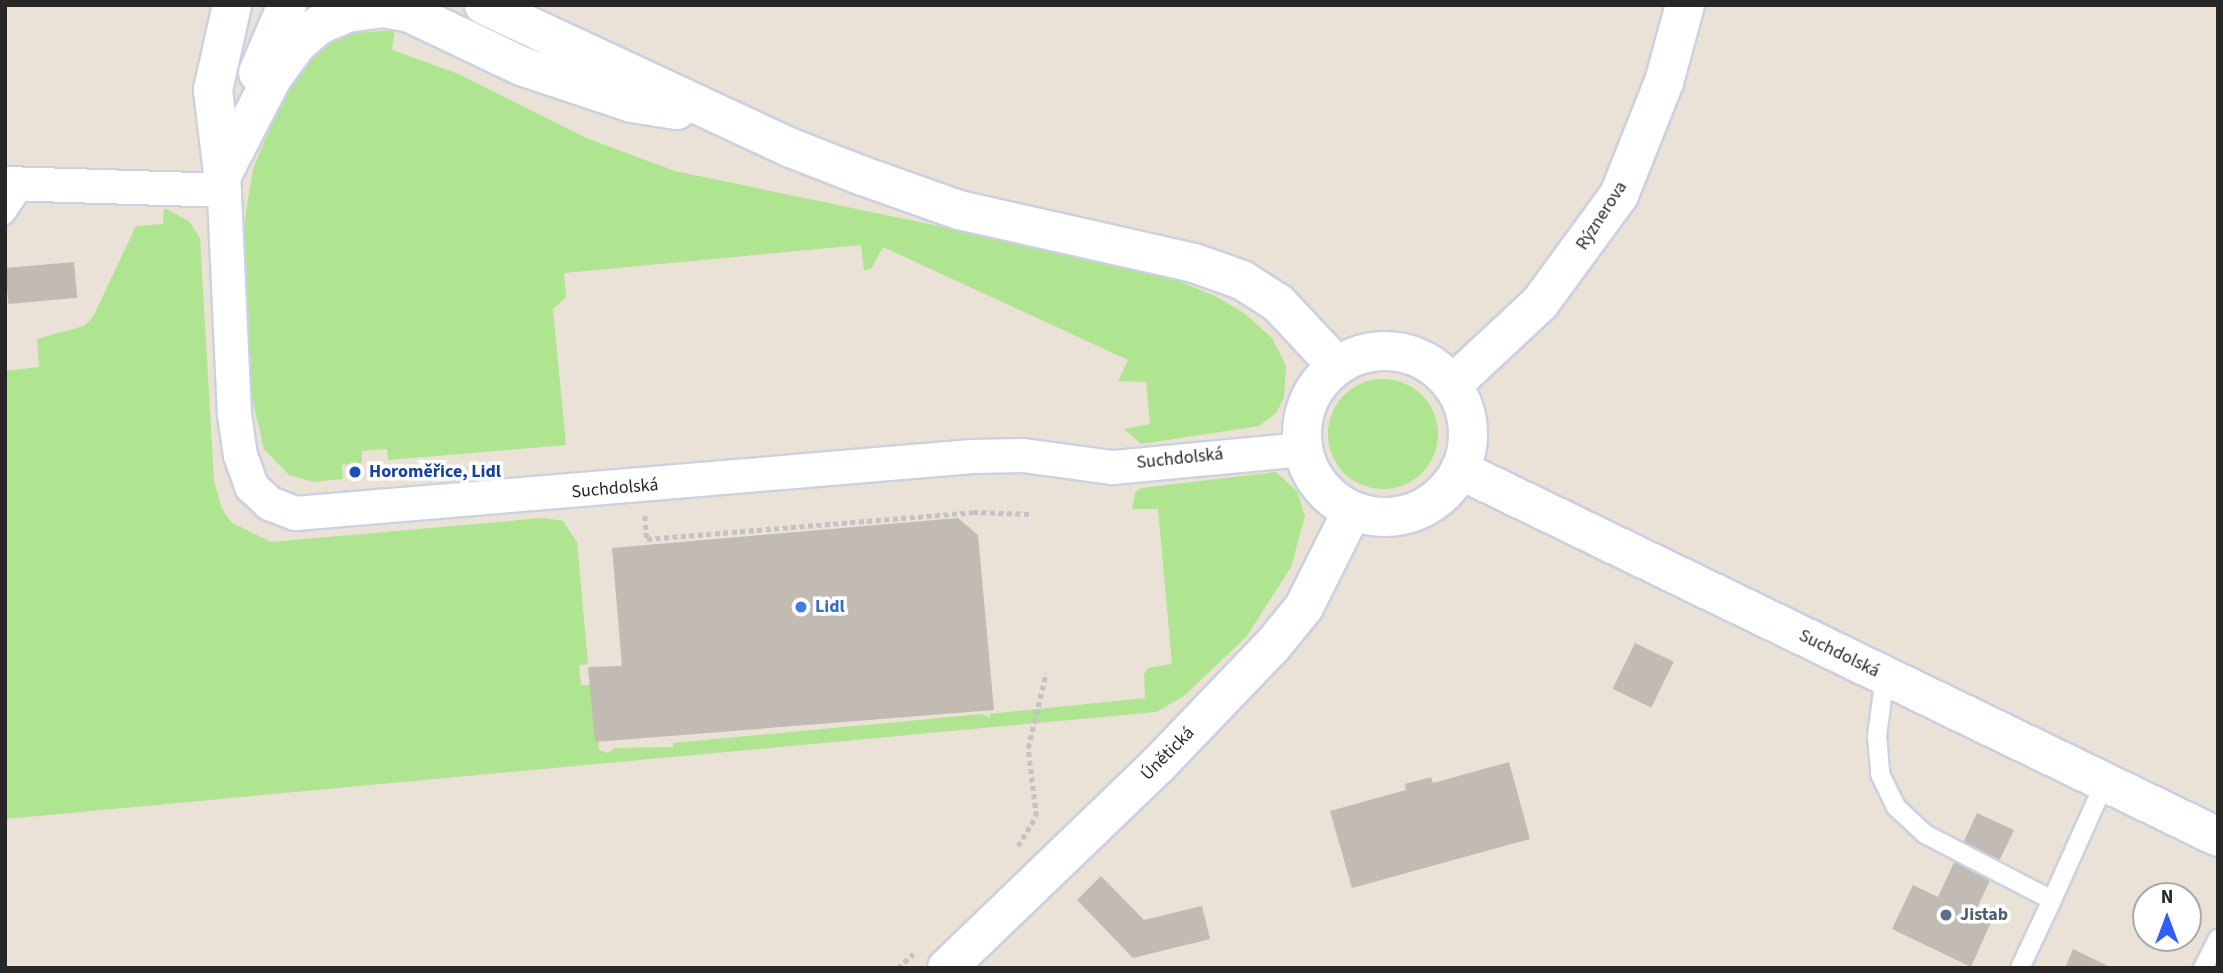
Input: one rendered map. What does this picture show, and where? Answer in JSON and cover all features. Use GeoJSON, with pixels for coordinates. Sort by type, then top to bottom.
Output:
{"type":"FeatureCollection","features":[{"type":"Feature","properties":{"kind":"main road"},"geometry":{"type":"LineString","coordinates":[[228,168],[213,90],[232,5]]}},
{"type":"Feature","properties":{"kind":"main road"},"geometry":{"type":"LineString","coordinates":[[228,168],[255,81],[287,5]]}},
{"type":"Feature","properties":{"kind":"main road"},"geometry":{"type":"LineString","coordinates":[[484,5],[815,158],[960,210],[1194,263],[1242,280],[1278,303],[1337,366]]}},
{"type":"Feature","properties":{"kind":"main road","name":"Rýznerova"},"geometry":{"type":"LineString","coordinates":[[1452,385],[1540,303],[1619,195],[1660,93],[1685,5]]}},
{"type":"Feature","properties":{"kind":"main road"},"geometry":{"type":"LineString","coordinates":[[228,168],[272,78],[297,44],[319,25],[347,13],[384,8],[410,13],[522,66],[632,103],[726,118]]}},
{"type":"Feature","properties":{"kind":"main road"},"geometry":{"type":"LineString","coordinates":[[1386,350],[1423,361],[1452,385],[1468,427],[1460,470],[1446,491],[1426,507],[1402,516],[1377,518],[1352,511],[1329,497],[1311,475],[1302,449],[1307,402],[1337,366],[1360,354],[1386,350]]}},
{"type":"Feature","properties":{"kind":"main road","name":"Suchdolská"},"geometry":{"type":"LineString","coordinates":[[1460,470],[2218,837]]}},
{"type":"Feature","properties":{"kind":"main road","name":"Únětická"},"geometry":{"type":"LineString","coordinates":[[933,958],[1157,766],[1273,644],[1304,607],[1352,511]]}},
{"type":"Feature","properties":{"kind":"street"},"geometry":{"type":"LineString","coordinates":[[16,183],[228,168]]}},
{"type":"Feature","properties":{"kind":"street","name":"Suchdolská"},"geometry":{"type":"LineString","coordinates":[[228,168],[234,414],[240,455],[251,486],[269,503],[295,513],[990,455],[1048,457],[1112,467],[1302,449]]}},
{"type":"Feature","properties":{"kind":"lane"},"geometry":{"type":"LineString","coordinates":[[5,215],[16,183]]}},
{"type":"Feature","properties":{"kind":"lane"},"geometry":{"type":"LineString","coordinates":[[1885,676],[1877,736],[1880,774],[1896,807],[1925,834],[2052,900]]}},
{"type":"Feature","properties":{"kind":"lane"},"geometry":{"type":"LineString","coordinates":[[2020,968],[2105,782]]}},
{"type":"Feature","properties":{"kind":"lane"},"geometry":{"type":"LineString","coordinates":[[2203,968],[2218,939]]}},
{"type":"Feature","properties":{"kind":"path"},"geometry":{"type":"LineString","coordinates":[[1015,851],[1036,816],[1028,748],[1046,673]]}},
{"type":"Feature","properties":{"kind":"path"},"geometry":{"type":"LineString","coordinates":[[898,968],[933,958]]}},
{"type":"Feature","properties":{"kind":"green space"},"geometry":{"type":"Polygon","coordinates":[[[395,30],[392,50],[456,73],[586,138],[675,171],[1001,239],[1176,280],[1215,296],[1244,313],[1272,338],[1286,366],[1284,397],[1277,412],[1259,426],[1141,444],[1124,429],[1150,424],[1146,382],[1118,381],[1128,360],[883,247],[871,269],[864,270],[861,245],[564,273],[566,297],[553,309],[566,445],[388,460],[387,449],[362,451],[362,463],[342,465],[343,479],[313,482],[289,475],[264,449],[252,398],[243,231],[253,169],[292,75],[326,43],[343,34],[395,30]]]}},
{"type":"Feature","properties":{"kind":"green space"},"geometry":{"type":"Polygon","coordinates":[[[164,208],[189,221],[200,238],[214,481],[222,509],[231,522],[271,542],[543,518],[563,521],[577,542],[588,664],[579,665],[581,685],[593,685],[599,750],[608,753],[615,748],[673,747],[673,743],[982,714],[990,718],[990,714],[1145,698],[1144,674],[1148,668],[1172,664],[1158,509],[1132,509],[1135,493],[1141,488],[1276,472],[1297,491],[1305,516],[1291,567],[1247,636],[1184,696],[1156,712],[5,819],[5,371],[39,367],[37,339],[84,326],[93,317],[136,226],[163,224],[164,208]]]}},
{"type":"Feature","properties":{"kind":"green space"},"geometry":{"type":"Polygon","coordinates":[[[1383,379],[1404,383],[1422,395],[1434,413],[1438,434],[1434,455],[1422,473],[1404,485],[1383,489],[1362,485],[1344,473],[1332,455],[1328,434],[1332,413],[1344,395],[1362,383],[1383,379]]]}},
{"type":"Feature","properties":{"kind":"building"},"geometry":{"type":"Polygon","coordinates":[[[74,262],[77,298],[8,304],[5,268],[74,262]]]}},
{"type":"Feature","properties":{"kind":"building","name":"Lidl"},"geometry":{"type":"Polygon","coordinates":[[[958,518],[978,535],[994,710],[595,742],[588,667],[622,666],[612,548],[958,518]]]}},
{"type":"Feature","properties":{"kind":"building"},"geometry":{"type":"Polygon","coordinates":[[[1635,643],[1674,662],[1651,708],[1613,689],[1635,643]]]}},
{"type":"Feature","properties":{"kind":"building"},"geometry":{"type":"Polygon","coordinates":[[[1509,762],[1530,839],[1352,888],[1330,811],[1406,790],[1405,784],[1431,777],[1433,783],[1509,762]]]}},
{"type":"Feature","properties":{"kind":"building"},"geometry":{"type":"Polygon","coordinates":[[[1977,813],[2014,830],[1974,914],[1991,922],[1971,967],[1892,929],[1913,885],[1938,897],[1977,813]]]}},
{"type":"Feature","properties":{"kind":"building"},"geometry":{"type":"Polygon","coordinates":[[[1101,876],[1144,920],[1202,906],[1210,939],[1133,958],[1077,900],[1101,876]]]}},
{"type":"Feature","properties":{"kind":"building"},"geometry":{"type":"Polygon","coordinates":[[[2073,949],[2112,968],[2065,968],[2073,949]]]}},
{"type":"Feature","properties":{"kind":"place","name":"Horoměřice, Lidl"},"geometry":{"type":"Point","coordinates":[355,472]}},
{"type":"Feature","properties":{"kind":"place","name":"Lidl"},"geometry":{"type":"Point","coordinates":[801,607]}},
{"type":"Feature","properties":{"kind":"place","name":"Jistab"},"geometry":{"type":"Point","coordinates":[1946,915]}}]}
